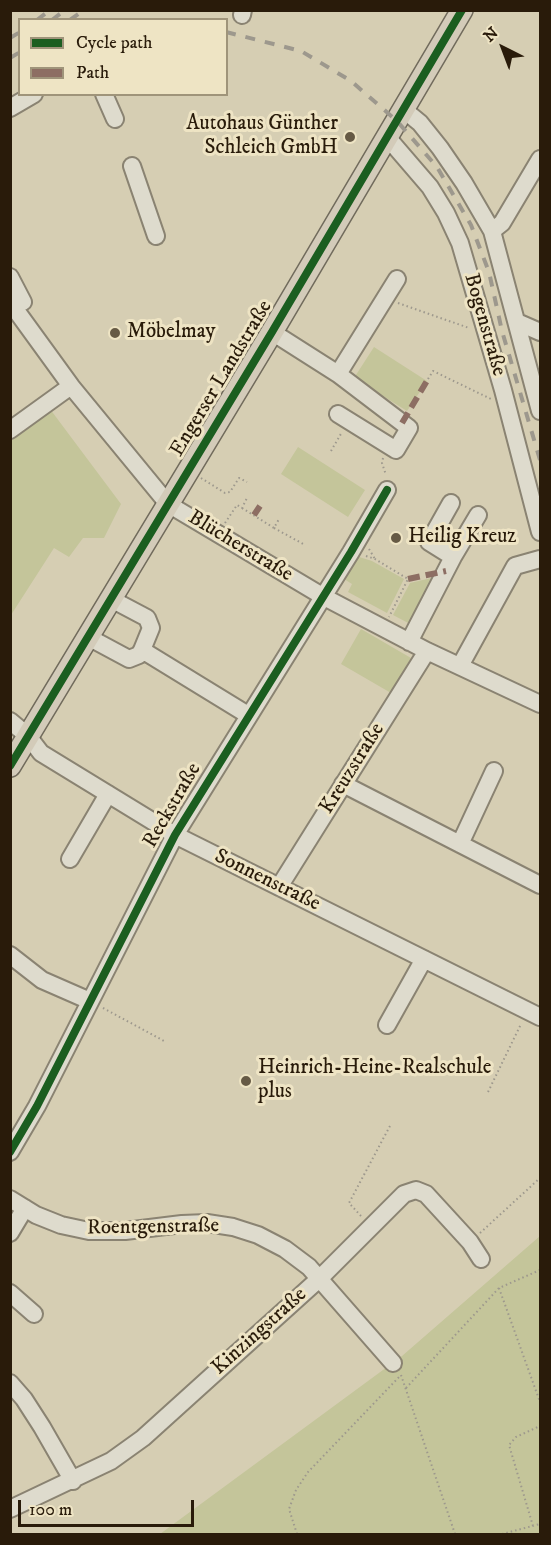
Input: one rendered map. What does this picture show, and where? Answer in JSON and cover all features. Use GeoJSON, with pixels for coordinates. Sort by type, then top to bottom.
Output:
{"type":"FeatureCollection","features":[{"type":"Feature","properties":{"kind":"main road","name":"Engerser Landstraße"},"geometry":{"type":"LineString","coordinates":[[10,766],[272,332],[462,10]]}},
{"type":"Feature","properties":{"kind":"street"},"geometry":{"type":"LineString","coordinates":[[10,108],[31,96]]}},
{"type":"Feature","properties":{"kind":"street"},"geometry":{"type":"LineString","coordinates":[[105,96],[115,119]]}},
{"type":"Feature","properties":{"kind":"street"},"geometry":{"type":"LineString","coordinates":[[403,110],[420,123],[440,148],[492,231],[540,411]]}},
{"type":"Feature","properties":{"kind":"street","name":"Bogenstraße"},"geometry":{"type":"LineString","coordinates":[[387,137],[416,169],[446,213],[460,243],[487,333],[540,532]]}},
{"type":"Feature","properties":{"kind":"street"},"geometry":{"type":"LineString","coordinates":[[492,231],[502,223],[540,159]]}},
{"type":"Feature","properties":{"kind":"street"},"geometry":{"type":"LineString","coordinates":[[132,166],[156,236]]}},
{"type":"Feature","properties":{"kind":"street","name":"Blücherstraße"},"geometry":{"type":"LineString","coordinates":[[10,277],[17,302],[71,386],[168,504],[324,597],[427,651],[540,704]]}},
{"type":"Feature","properties":{"kind":"street"},"geometry":{"type":"LineString","coordinates":[[338,374],[397,279]]}},
{"type":"Feature","properties":{"kind":"street"},"geometry":{"type":"LineString","coordinates":[[517,322],[540,332]]}},
{"type":"Feature","properties":{"kind":"street","name":"Engerser Landstraße"},"geometry":{"type":"LineString","coordinates":[[272,332],[338,374],[409,428],[396,450],[390,446]]}},
{"type":"Feature","properties":{"kind":"street"},"geometry":{"type":"LineString","coordinates":[[10,430],[71,386]]}},
{"type":"Feature","properties":{"kind":"street"},"geometry":{"type":"LineString","coordinates":[[343,418],[390,446]]}},
{"type":"Feature","properties":{"kind":"street","name":"Reckstraße"},"geometry":{"type":"LineString","coordinates":[[10,1152],[29,1121],[175,835],[248,715],[324,597],[387,490]]}},
{"type":"Feature","properties":{"kind":"street"},"geometry":{"type":"LineString","coordinates":[[452,503],[429,542],[453,557]]}},
{"type":"Feature","properties":{"kind":"street"},"geometry":{"type":"LineString","coordinates":[[409,642],[453,557],[478,515]]}},
{"type":"Feature","properties":{"kind":"street"},"geometry":{"type":"LineString","coordinates":[[460,666],[515,566],[540,559]]}},
{"type":"Feature","properties":{"kind":"street"},"geometry":{"type":"LineString","coordinates":[[88,637],[129,659],[140,655],[151,628],[147,618],[111,599]]}},
{"type":"Feature","properties":{"kind":"street"},"geometry":{"type":"LineString","coordinates":[[142,650],[248,715]]}},
{"type":"Feature","properties":{"kind":"street","name":"Kreuzstraße"},"geometry":{"type":"LineString","coordinates":[[279,887],[427,651]]}},
{"type":"Feature","properties":{"kind":"street","name":"Sonnenstraße"},"geometry":{"type":"LineString","coordinates":[[10,721],[28,736],[41,753],[175,835],[534,1014]]}},
{"type":"Feature","properties":{"kind":"street"},"geometry":{"type":"LineString","coordinates":[[460,844],[495,771]]}},
{"type":"Feature","properties":{"kind":"street"},"geometry":{"type":"LineString","coordinates":[[343,784],[540,885]]}},
{"type":"Feature","properties":{"kind":"street"},"geometry":{"type":"LineString","coordinates":[[70,859],[108,794]]}},
{"type":"Feature","properties":{"kind":"street"},"geometry":{"type":"LineString","coordinates":[[10,955],[42,980],[90,1001]]}},
{"type":"Feature","properties":{"kind":"street"},"geometry":{"type":"LineString","coordinates":[[387,1025],[424,959]]}},
{"type":"Feature","properties":{"kind":"street","name":"Kinzingstraße"},"geometry":{"type":"LineString","coordinates":[[10,1509],[111,1461],[143,1438],[319,1279],[404,1194],[416,1190],[426,1194],[470,1242],[482,1259]]}},
{"type":"Feature","properties":{"kind":"street"},"geometry":{"type":"LineString","coordinates":[[10,1233],[18,1204]]}},
{"type":"Feature","properties":{"kind":"street","name":"Roentgenstraße"},"geometry":{"type":"LineString","coordinates":[[18,1204],[61,1225],[89,1231],[125,1231],[196,1223],[233,1227],[258,1235],[285,1249],[309,1267],[393,1363]]}},
{"type":"Feature","properties":{"kind":"street"},"geometry":{"type":"LineString","coordinates":[[10,1293],[34,1314]]}},
{"type":"Feature","properties":{"kind":"street"},"geometry":{"type":"LineString","coordinates":[[10,1383],[36,1417],[73,1481]]}},
{"type":"Feature","properties":{"kind":"path"},"geometry":{"type":"LineString","coordinates":[[386,297],[459,325],[487,333]]}},
{"type":"Feature","properties":{"kind":"path"},"geometry":{"type":"LineString","coordinates":[[428,379],[433,371],[507,407]]}},
{"type":"Feature","properties":{"kind":"path"},"geometry":{"type":"LineString","coordinates":[[331,451],[343,418]]}},
{"type":"Feature","properties":{"kind":"path"},"geometry":{"type":"LineString","coordinates":[[387,490],[382,459],[390,446]]}},
{"type":"Feature","properties":{"kind":"path"},"geometry":{"type":"LineString","coordinates":[[201,478],[225,493],[230,492],[239,478],[247,482]]}},
{"type":"Feature","properties":{"kind":"path"},"geometry":{"type":"LineString","coordinates":[[242,508],[247,498]]}},
{"type":"Feature","properties":{"kind":"path"},"geometry":{"type":"LineString","coordinates":[[222,528],[237,505],[305,545]]}},
{"type":"Feature","properties":{"kind":"path"},"geometry":{"type":"LineString","coordinates":[[274,528],[279,519]]}},
{"type":"Feature","properties":{"kind":"path"},"geometry":{"type":"LineString","coordinates":[[351,552],[375,559],[408,579],[389,616]]}},
{"type":"Feature","properties":{"kind":"path"},"geometry":{"type":"LineString","coordinates":[[90,1001],[166,1042]]}},
{"type":"Feature","properties":{"kind":"path"},"geometry":{"type":"LineString","coordinates":[[488,1092],[534,1014]]}},
{"type":"Feature","properties":{"kind":"path"},"geometry":{"type":"LineString","coordinates":[[371,1227],[349,1203],[391,1124]]}},
{"type":"Feature","properties":{"kind":"path"},"geometry":{"type":"LineString","coordinates":[[470,1242],[540,1178]]}},
{"type":"Feature","properties":{"kind":"path"},"geometry":{"type":"LineString","coordinates":[[406,1388],[499,1288],[540,1270]]}},
{"type":"Feature","properties":{"kind":"path"},"geometry":{"type":"LineString","coordinates":[[499,1288],[540,1402]]}},
{"type":"Feature","properties":{"kind":"path"},"geometry":{"type":"LineString","coordinates":[[297,1534],[290,1509],[296,1490],[308,1472],[401,1374],[455,1534]]}},
{"type":"Feature","properties":{"kind":"path"},"geometry":{"type":"LineString","coordinates":[[533,1526],[509,1445],[516,1437],[540,1426]]}},
{"type":"Feature","properties":{"kind":"path"},"geometry":{"type":"LineString","coordinates":[[502,1534],[540,1524]]}},
{"type":"Feature","properties":{"kind":"green space"},"geometry":{"type":"Polygon","coordinates":[[[374,347],[427,381],[407,411],[354,378],[374,347]]]}},
{"type":"Feature","properties":{"kind":"green space"},"geometry":{"type":"Polygon","coordinates":[[[50,409],[121,504],[104,538],[83,538],[69,557],[54,548],[11,615],[11,437],[50,409]]]}},
{"type":"Feature","properties":{"kind":"green space"},"geometry":{"type":"Polygon","coordinates":[[[298,447],[365,490],[348,517],[281,474],[298,447]]]}},
{"type":"Feature","properties":{"kind":"green space"},"geometry":{"type":"Polygon","coordinates":[[[356,556],[372,561],[404,579],[387,613],[348,592],[352,584],[344,579],[356,556]]]}},
{"type":"Feature","properties":{"kind":"green space"},"geometry":{"type":"Polygon","coordinates":[[[440,576],[414,626],[393,615],[410,583],[440,576]]]}},
{"type":"Feature","properties":{"kind":"green space"},"geometry":{"type":"Polygon","coordinates":[[[361,629],[411,658],[391,693],[341,664],[361,629]]]}},
{"type":"Feature","properties":{"kind":"green space"},"geometry":{"type":"Polygon","coordinates":[[[540,1236],[540,1534],[160,1534],[402,1356],[540,1236]]]}},
{"type":"Feature","properties":{"kind":"railway"},"geometry":{"type":"LineString","coordinates":[[40,18],[50,10]]}},
{"type":"Feature","properties":{"kind":"railway"},"geometry":{"type":"LineString","coordinates":[[55,18],[65,10]]}},
{"type":"Feature","properties":{"kind":"railway"},"geometry":{"type":"LineString","coordinates":[[73,18],[84,10]]}},
{"type":"Feature","properties":{"kind":"railway"},"geometry":{"type":"LineString","coordinates":[[10,38],[18,33]]}},
{"type":"Feature","properties":{"kind":"railway"},"geometry":{"type":"LineString","coordinates":[[228,33],[301,51],[351,81],[397,121],[437,167],[471,225],[489,272],[502,331],[540,460]]}},
{"type":"Feature","properties":{"kind":"railway"},"geometry":{"type":"LineString","coordinates":[[10,58],[18,53]]}},
{"type":"Feature","properties":{"kind":"marked path"},"geometry":{"type":"LineString","coordinates":[[402,423],[428,379]]}},
{"type":"Feature","properties":{"kind":"marked path"},"geometry":{"type":"LineString","coordinates":[[254,515],[260,506]]}},
{"type":"Feature","properties":{"kind":"marked path"},"geometry":{"type":"LineString","coordinates":[[408,579],[446,571]]}},
{"type":"Feature","properties":{"kind":"cycle path"},"geometry":{"type":"LineString","coordinates":[[10,766],[272,332],[462,10]]}},
{"type":"Feature","properties":{"kind":"cycle path"},"geometry":{"type":"LineString","coordinates":[[10,1152],[37,1106],[175,835],[387,490]]}},
{"type":"Feature","properties":{"kind":"place","name":"Autohaus Günther Schleich GmbH"},"geometry":{"type":"Point","coordinates":[350,137]}},
{"type":"Feature","properties":{"kind":"place","name":"Möbelmay"},"geometry":{"type":"Point","coordinates":[115,333]}},
{"type":"Feature","properties":{"kind":"place","name":"Heilig Kreuz"},"geometry":{"type":"Point","coordinates":[396,538]}},
{"type":"Feature","properties":{"kind":"place","name":"Heinrich-Heine-Realschule plus"},"geometry":{"type":"Point","coordinates":[246,1081]}}]}
